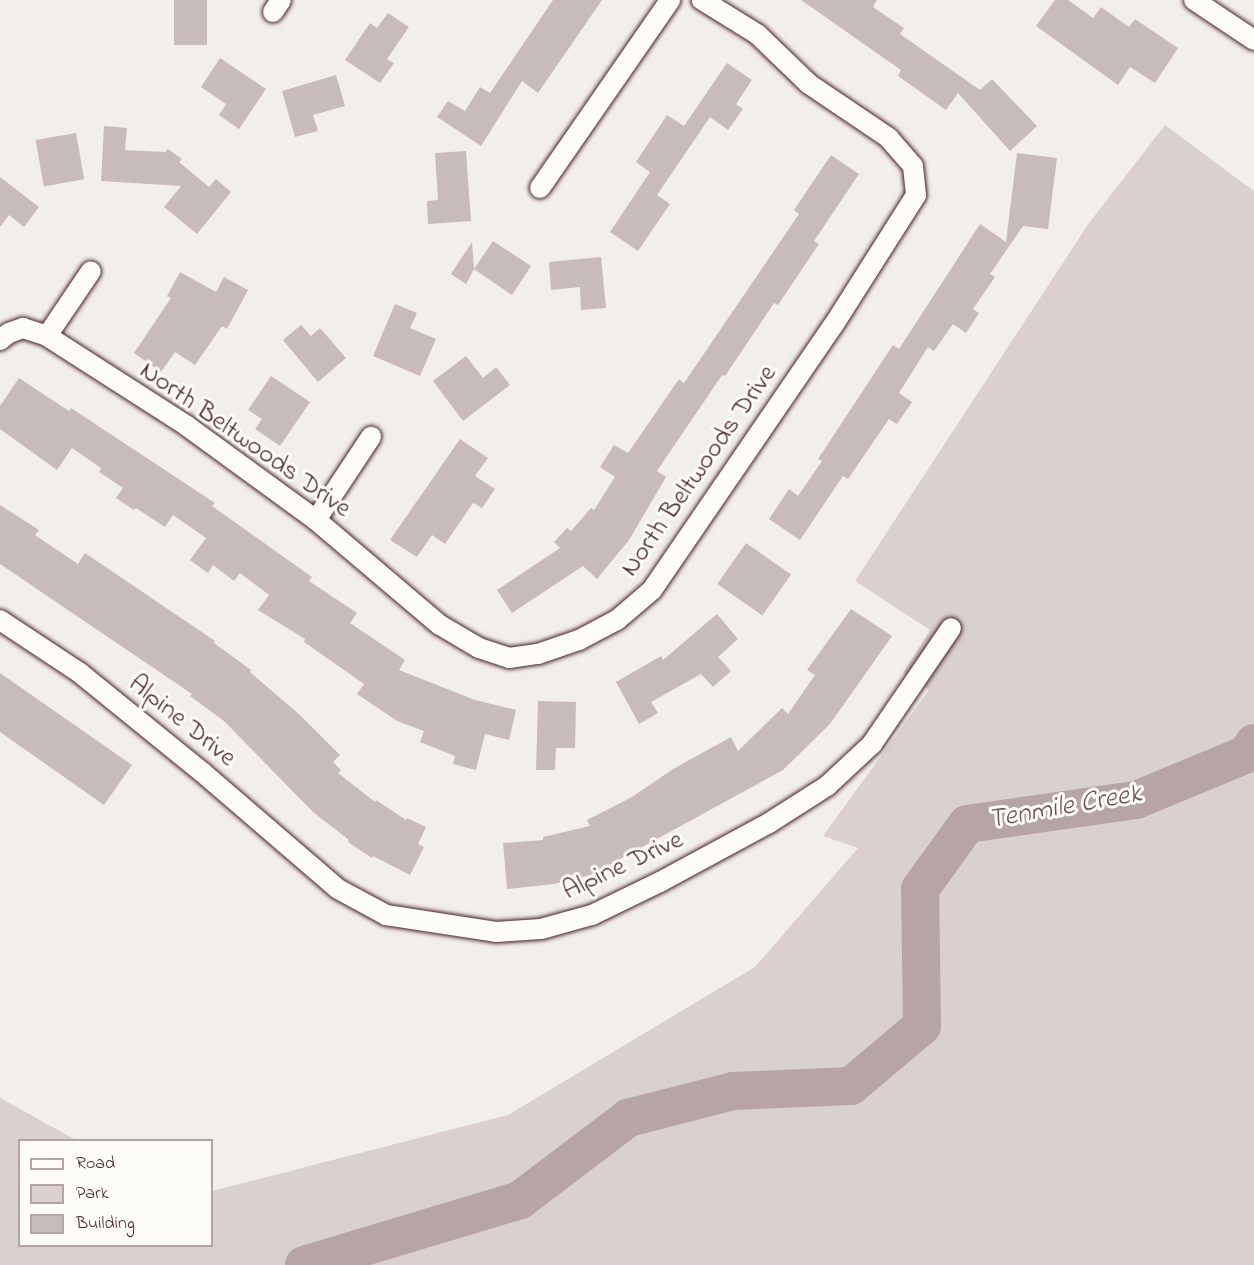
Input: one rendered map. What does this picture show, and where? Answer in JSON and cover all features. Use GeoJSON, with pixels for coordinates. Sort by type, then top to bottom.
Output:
{"type":"FeatureCollection","features":[{"type":"Feature","properties":{"kind":"street"},"geometry":{"type":"LineString","coordinates":[[540,188],[669,0]]}},
{"type":"Feature","properties":{"kind":"street"},"geometry":{"type":"LineString","coordinates":[[1194,0],[1254,40]]}},
{"type":"Feature","properties":{"kind":"street","name":"North Beltwoods Drive"},"geometry":{"type":"LineString","coordinates":[[0,340],[9,333],[23,328],[46,336],[187,426],[316,520],[440,625],[479,648],[509,658],[538,654],[579,640],[617,621],[652,590],[833,326],[916,195],[913,166],[889,138],[809,84],[757,34],[705,1]]}},
{"type":"Feature","properties":{"kind":"street"},"geometry":{"type":"LineString","coordinates":[[46,336],[91,271]]}},
{"type":"Feature","properties":{"kind":"street"},"geometry":{"type":"LineString","coordinates":[[316,520],[371,437]]}},
{"type":"Feature","properties":{"kind":"street","name":"Alpine Drive"},"geometry":{"type":"LineString","coordinates":[[0,620],[80,673],[202,772],[338,889],[386,915],[496,932],[541,929],[592,915],[660,882],[769,823],[827,786],[872,744],[951,628]]}},
{"type":"Feature","properties":{"kind":"green space"},"geometry":{"type":"Polygon","coordinates":[[[1165,125],[1254,191],[1254,1265],[0,1265],[0,1098],[74,1139],[18,1139],[18,1247],[213,1247],[213,1191],[508,1115],[755,967],[858,848],[823,836],[929,690],[903,673],[930,630],[855,581],[1089,223],[1165,125]]]}},
{"type":"Feature","properties":{"kind":"building"},"geometry":{"type":"Polygon","coordinates":[[[174,0],[207,0],[207,45],[174,45],[174,0]]]}},
{"type":"Feature","properties":{"kind":"building"},"geometry":{"type":"Polygon","coordinates":[[[553,0],[602,0],[538,93],[522,81],[481,146],[437,117],[448,101],[465,111],[480,87],[490,93],[553,0]]]}},
{"type":"Feature","properties":{"kind":"building"},"geometry":{"type":"Polygon","coordinates":[[[801,0],[877,0],[873,7],[904,28],[900,34],[980,90],[992,79],[1037,126],[1010,151],[958,93],[946,110],[898,76],[901,70],[801,0]]]}},
{"type":"Feature","properties":{"kind":"building"},"geometry":{"type":"Polygon","coordinates":[[[1055,0],[1068,0],[1093,18],[1101,7],[1129,27],[1135,19],[1178,48],[1155,83],[1130,67],[1118,85],[1036,26],[1055,0]]]}},
{"type":"Feature","properties":{"kind":"building"},"geometry":{"type":"Polygon","coordinates":[[[388,13],[409,27],[387,59],[394,63],[380,83],[345,60],[370,23],[377,28],[388,13]]]}},
{"type":"Feature","properties":{"kind":"building"},"geometry":{"type":"Polygon","coordinates":[[[220,58],[266,89],[239,129],[219,115],[226,104],[201,87],[220,58]]]}},
{"type":"Feature","properties":{"kind":"building"},"geometry":{"type":"Polygon","coordinates":[[[727,63],[752,80],[736,104],[743,109],[728,130],[710,117],[657,195],[670,204],[638,251],[610,232],[650,172],[636,162],[667,115],[684,126],[727,63]]]}},
{"type":"Feature","properties":{"kind":"building"},"geometry":{"type":"Polygon","coordinates":[[[336,75],[345,106],[313,115],[318,131],[295,137],[282,91],[336,75]]]}},
{"type":"Feature","properties":{"kind":"building"},"geometry":{"type":"Polygon","coordinates":[[[104,126],[127,128],[125,150],[165,152],[168,149],[182,159],[179,162],[209,187],[216,179],[231,192],[197,234],[164,207],[181,186],[101,181],[104,126]]]}},
{"type":"Feature","properties":{"kind":"building"},"geometry":{"type":"Polygon","coordinates":[[[76,133],[84,179],[44,186],[36,140],[76,133]]]}},
{"type":"Feature","properties":{"kind":"building"},"geometry":{"type":"Polygon","coordinates":[[[466,151],[471,221],[428,224],[427,201],[438,200],[435,153],[466,151]]]}},
{"type":"Feature","properties":{"kind":"building"},"geometry":{"type":"Polygon","coordinates":[[[1017,153],[1057,158],[1048,229],[1023,226],[990,274],[995,277],[973,309],[979,313],[966,333],[953,324],[934,351],[928,347],[899,393],[912,402],[897,424],[889,419],[848,479],[843,476],[800,540],[769,519],[789,489],[798,496],[822,461],[818,459],[893,345],[899,349],[980,224],[1006,242],[1017,153]]]}},
{"type":"Feature","properties":{"kind":"building"},"geometry":{"type":"Polygon","coordinates":[[[831,155],[859,174],[814,241],[819,244],[778,305],[774,303],[657,471],[666,477],[629,540],[597,579],[583,566],[512,613],[497,590],[560,548],[554,542],[567,528],[571,531],[591,508],[594,510],[615,477],[600,467],[614,445],[628,453],[679,379],[684,383],[799,214],[794,210],[831,155]]]}},
{"type":"Feature","properties":{"kind":"building"},"geometry":{"type":"Polygon","coordinates":[[[0,177],[39,207],[24,227],[9,215],[0,227],[0,177]]]}},
{"type":"Feature","properties":{"kind":"building"},"geometry":{"type":"Polygon","coordinates":[[[493,241],[531,266],[512,295],[474,269],[493,241]]]}},
{"type":"Feature","properties":{"kind":"building"},"geometry":{"type":"Polygon","coordinates":[[[472,242],[474,269],[466,284],[451,274],[472,242]]]}},
{"type":"Feature","properties":{"kind":"building"},"geometry":{"type":"Polygon","coordinates":[[[601,257],[606,308],[581,310],[580,287],[551,290],[549,262],[601,257]]]}},
{"type":"Feature","properties":{"kind":"building"},"geometry":{"type":"Polygon","coordinates":[[[180,272],[216,292],[224,277],[248,290],[227,329],[222,326],[195,365],[175,352],[161,372],[134,353],[171,298],[167,296],[180,272]]]}},
{"type":"Feature","properties":{"kind":"building"},"geometry":{"type":"Polygon","coordinates":[[[395,304],[417,313],[410,328],[436,339],[420,376],[373,356],[395,304]]]}},
{"type":"Feature","properties":{"kind":"building"},"geometry":{"type":"Polygon","coordinates":[[[301,325],[311,336],[320,328],[346,358],[318,382],[283,340],[301,325]]]}},
{"type":"Feature","properties":{"kind":"building"},"geometry":{"type":"Polygon","coordinates":[[[466,356],[483,378],[496,367],[510,385],[463,421],[433,381],[466,356]]]}},
{"type":"Feature","properties":{"kind":"building"},"geometry":{"type":"Polygon","coordinates":[[[271,376],[310,402],[280,446],[255,429],[262,419],[248,410],[271,376]]]}},
{"type":"Feature","properties":{"kind":"building"},"geometry":{"type":"Polygon","coordinates":[[[19,378],[69,411],[71,408],[215,503],[212,506],[312,577],[309,581],[357,613],[350,623],[405,660],[399,670],[475,700],[516,710],[509,740],[485,734],[476,770],[453,764],[455,756],[420,742],[424,731],[397,721],[357,694],[364,684],[304,642],[305,639],[258,610],[269,595],[240,573],[234,581],[213,565],[208,573],[190,560],[206,538],[173,515],[165,527],[116,498],[123,488],[99,472],[101,468],[72,448],[57,470],[0,429],[0,406],[19,378]]]}},
{"type":"Feature","properties":{"kind":"building"},"geometry":{"type":"Polygon","coordinates":[[[460,439],[488,458],[475,476],[495,489],[482,508],[473,503],[445,544],[432,535],[417,557],[390,540],[460,439]]]}},
{"type":"Feature","properties":{"kind":"building"},"geometry":{"type":"Polygon","coordinates":[[[0,505],[39,530],[35,535],[78,564],[85,553],[215,641],[214,643],[251,670],[250,672],[300,715],[340,755],[333,762],[341,770],[338,773],[375,802],[376,800],[406,820],[407,818],[426,827],[418,844],[424,847],[410,875],[373,856],[372,858],[348,842],[349,840],[313,812],[224,721],[190,696],[192,694],[0,564],[0,505]]]}},
{"type":"Feature","properties":{"kind":"building"},"geometry":{"type":"Polygon","coordinates":[[[746,543],[791,575],[762,616],[717,584],[746,543]]]}},
{"type":"Feature","properties":{"kind":"building"},"geometry":{"type":"Polygon","coordinates":[[[851,609],[892,636],[830,724],[783,770],[591,875],[554,884],[507,889],[503,843],[543,840],[543,837],[590,826],[587,820],[632,797],[673,769],[731,737],[738,751],[782,708],[788,714],[815,675],[807,670],[851,609]]]}},
{"type":"Feature","properties":{"kind":"building"},"geometry":{"type":"Polygon","coordinates":[[[717,614],[738,639],[718,657],[731,671],[713,687],[701,674],[651,702],[658,713],[639,724],[616,682],[661,656],[663,660],[717,614]]]}},
{"type":"Feature","properties":{"kind":"building"},"geometry":{"type":"Polygon","coordinates":[[[0,673],[132,765],[104,805],[0,732],[0,673]]]}},
{"type":"Feature","properties":{"kind":"building"},"geometry":{"type":"Polygon","coordinates":[[[538,701],[576,702],[575,748],[556,748],[555,770],[536,770],[538,701]]]}},
{"type":"Feature","properties":{"kind":"waterway","name":"Tenmile Creek"},"geometry":{"type":"LineString","coordinates":[[304,1265],[520,1200],[628,1118],[733,1091],[851,1086],[922,1026],[920,889],[967,824],[1136,800],[1247,754],[1254,743]]}}]}
